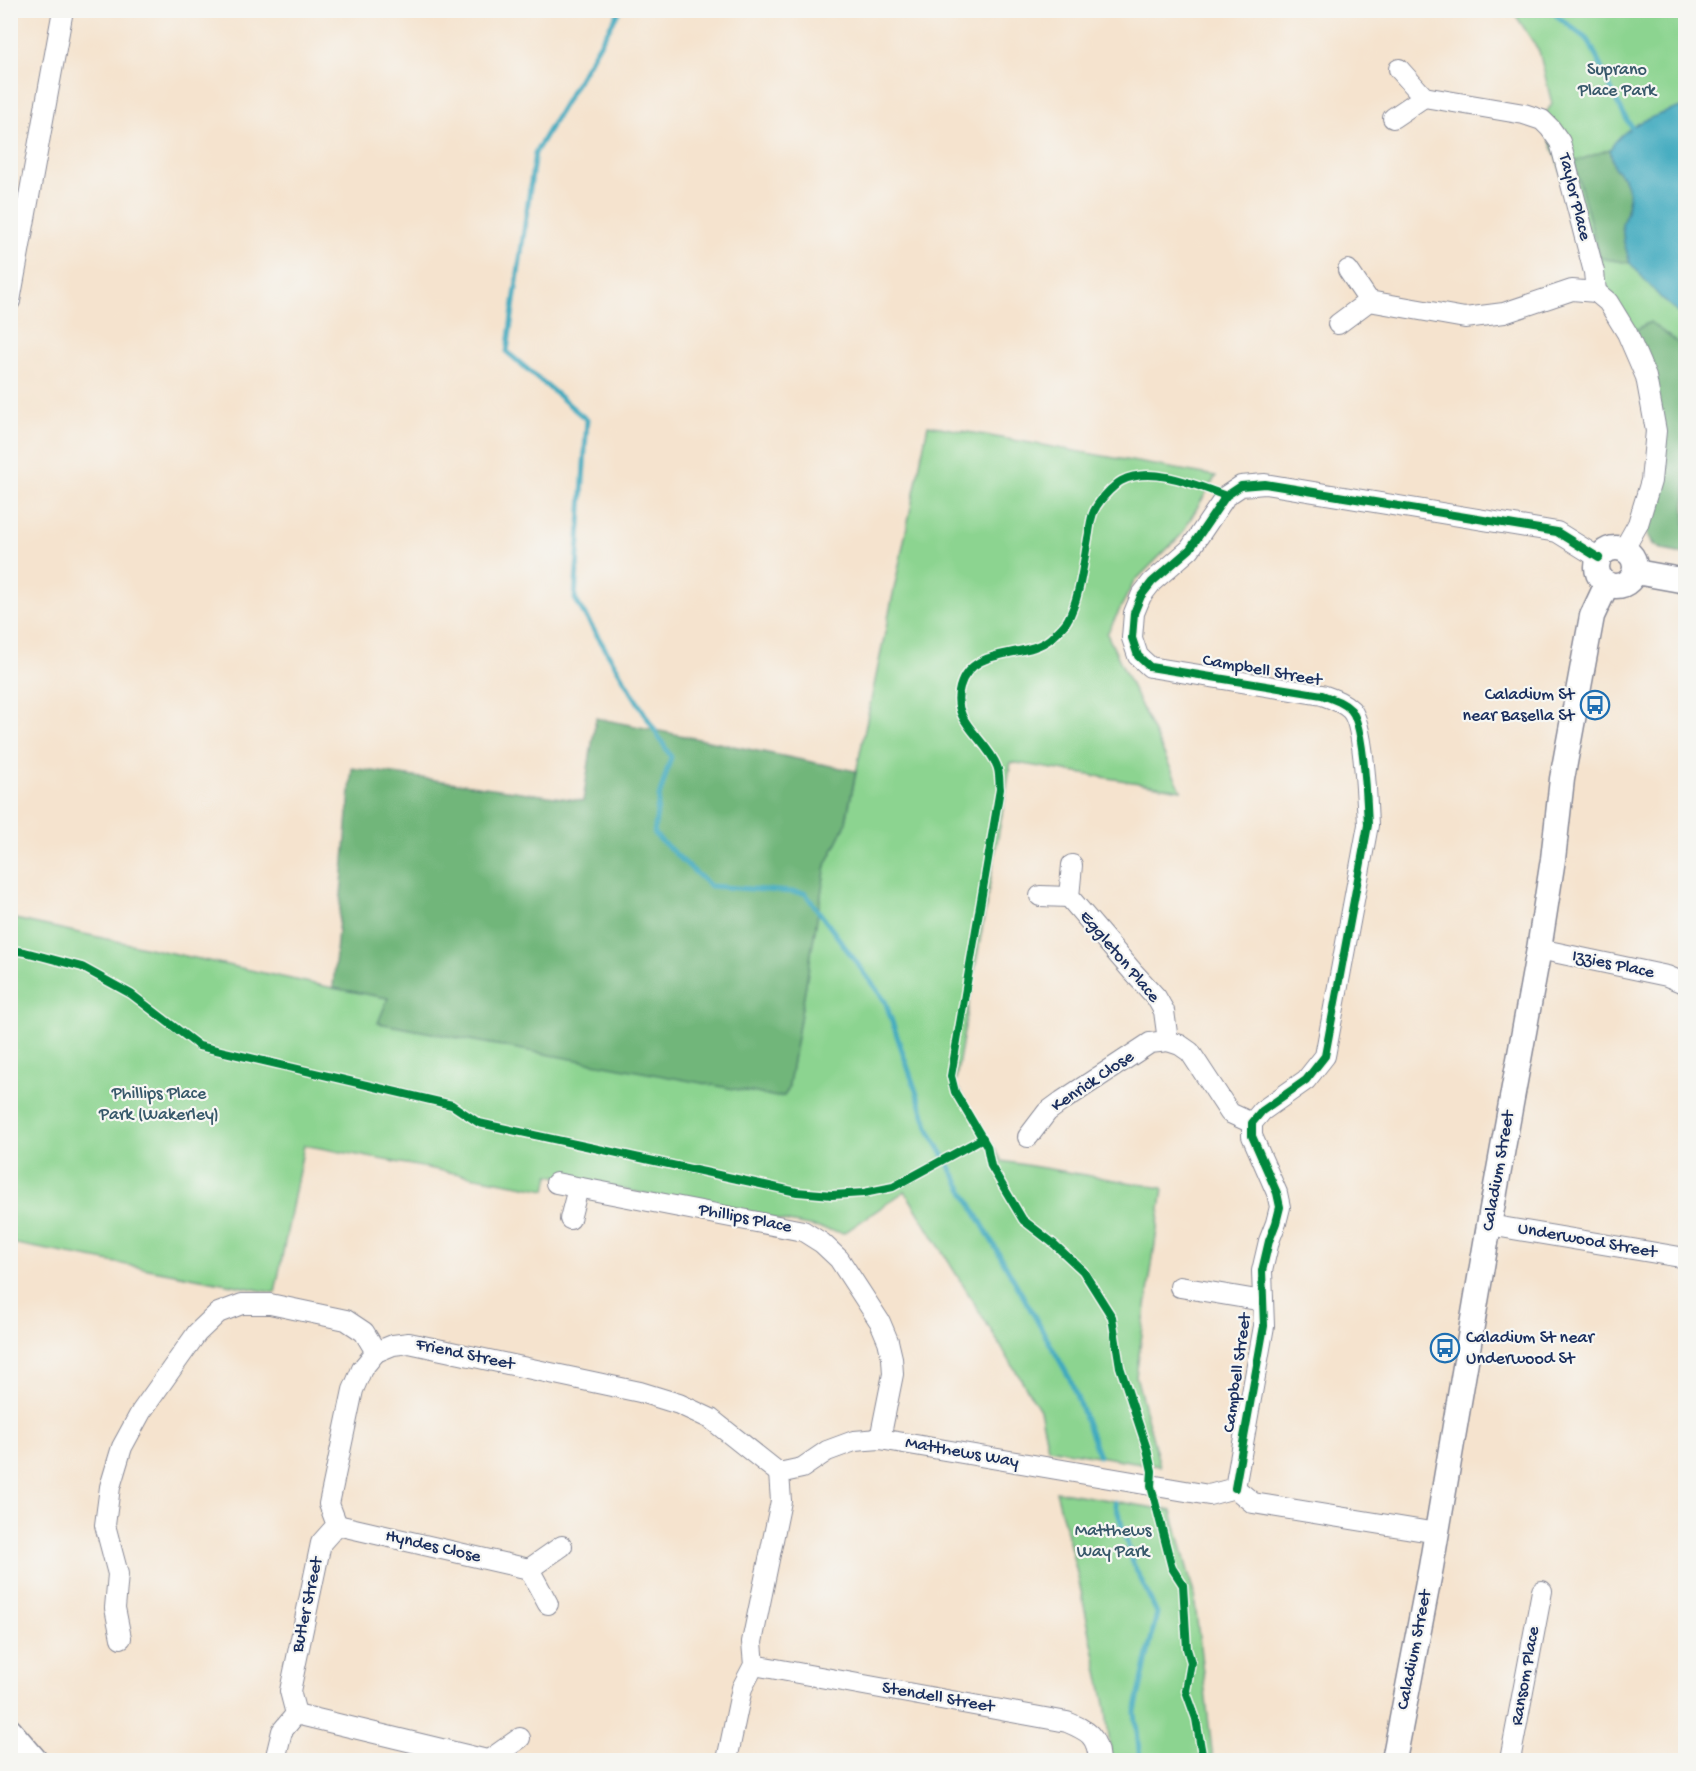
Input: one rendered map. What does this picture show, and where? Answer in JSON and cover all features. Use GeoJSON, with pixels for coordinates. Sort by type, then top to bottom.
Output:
{"type":"FeatureCollection","features":[{"type":"Feature","properties":{"kind":"street"},"geometry":{"type":"LineString","coordinates":[[10,301],[63,10]]}},
{"type":"Feature","properties":{"kind":"street"},"geometry":{"type":"LineString","coordinates":[[1393,118],[1424,97],[1399,69]]}},
{"type":"Feature","properties":{"kind":"street","name":"Taylor Place"},"geometry":{"type":"LineString","coordinates":[[1424,97],[1524,114],[1542,120],[1550,128],[1560,142],[1594,272],[1596,292]]}},
{"type":"Feature","properties":{"kind":"street"},"geometry":{"type":"LineString","coordinates":[[1348,270],[1369,301],[1465,318],[1504,313],[1572,290],[1596,292],[1608,302],[1627,333],[1646,377],[1656,431],[1651,482],[1638,524],[1624,549]]}},
{"type":"Feature","properties":{"kind":"street"},"geometry":{"type":"LineString","coordinates":[[1338,324],[1369,301]]}},
{"type":"Feature","properties":{"kind":"street","name":"Campbell Street"},"geometry":{"type":"LineString","coordinates":[[1235,1488],[1264,1326],[1262,1271],[1280,1207],[1277,1193],[1252,1136],[1252,1123],[1262,1111],[1306,1080],[1325,1056],[1368,825],[1367,797],[1359,729],[1353,712],[1340,702],[1322,695],[1150,667],[1138,656],[1132,638],[1134,613],[1141,596],[1152,582],[1190,549],[1226,496],[1241,486],[1265,484],[1557,532],[1599,558]]}},
{"type":"Feature","properties":{"kind":"street"},"geometry":{"type":"LineString","coordinates":[[1609,549],[1624,549],[1635,560],[1634,577],[1620,586],[1607,584],[1598,574],[1599,558],[1609,549]]}},
{"type":"Feature","properties":{"kind":"street"},"geometry":{"type":"LineString","coordinates":[[1636,572],[1686,581]]}},
{"type":"Feature","properties":{"kind":"street","name":"Caladium Street"},"geometry":{"type":"LineString","coordinates":[[1394,1761],[1437,1533],[1539,949],[1563,779],[1592,616],[1607,584]]}},
{"type":"Feature","properties":{"kind":"street","name":"Eggleton Place"},"geometry":{"type":"LineString","coordinates":[[1072,865],[1069,897],[1156,997],[1164,1011],[1168,1041]]}},
{"type":"Feature","properties":{"kind":"street","name":"Eggleton Place"},"geometry":{"type":"LineString","coordinates":[[1040,896],[1069,897]]}},
{"type":"Feature","properties":{"kind":"street","name":"Izzies Place"},"geometry":{"type":"LineString","coordinates":[[1539,949],[1667,976],[1686,984]]}},
{"type":"Feature","properties":{"kind":"street"},"geometry":{"type":"LineString","coordinates":[[1168,1041],[1180,1044],[1190,1052],[1230,1113],[1252,1123]]}},
{"type":"Feature","properties":{"kind":"street","name":"Kenrick Close"},"geometry":{"type":"LineString","coordinates":[[1028,1137],[1047,1112],[1062,1101],[1150,1043],[1168,1041]]}},
{"type":"Feature","properties":{"kind":"street","name":"Phillips Place"},"geometry":{"type":"LineString","coordinates":[[556,1183],[803,1231],[822,1243],[839,1259],[880,1322],[888,1341],[893,1374],[880,1439]]}},
{"type":"Feature","properties":{"kind":"street"},"geometry":{"type":"LineString","coordinates":[[570,1219],[578,1188]]}},
{"type":"Feature","properties":{"kind":"street","name":"Underwood Street"},"geometry":{"type":"LineString","coordinates":[[1489,1225],[1686,1258]]}},
{"type":"Feature","properties":{"kind":"street"},"geometry":{"type":"LineString","coordinates":[[1180,1287],[1263,1301]]}},
{"type":"Feature","properties":{"kind":"street"},"geometry":{"type":"LineString","coordinates":[[121,1638],[115,1608],[118,1574],[105,1525],[110,1487],[122,1447],[141,1412],[197,1333],[218,1313],[242,1304],[270,1304],[346,1320],[364,1332],[376,1352],[362,1369],[353,1390],[329,1504],[337,1525]]}},
{"type":"Feature","properties":{"kind":"street","name":"Friend Street"},"geometry":{"type":"LineString","coordinates":[[376,1352],[393,1345],[409,1343],[650,1395],[679,1404],[711,1419],[779,1473]]}},
{"type":"Feature","properties":{"kind":"street","name":"Matthews Way"},"geometry":{"type":"LineString","coordinates":[[779,1473],[802,1468],[827,1451],[854,1441],[880,1439],[1209,1496],[1235,1488]]}},
{"type":"Feature","properties":{"kind":"street"},"geometry":{"type":"LineString","coordinates":[[727,1761],[742,1688],[754,1665],[752,1642],[781,1501],[779,1473]]}},
{"type":"Feature","properties":{"kind":"street"},"geometry":{"type":"LineString","coordinates":[[1235,1488],[1253,1503],[1437,1533]]}},
{"type":"Feature","properties":{"kind":"street","name":"Hyndes Close"},"geometry":{"type":"LineString","coordinates":[[337,1525],[529,1569]]}},
{"type":"Feature","properties":{"kind":"street","name":"Butler Street"},"geometry":{"type":"LineString","coordinates":[[296,1714],[290,1691],[321,1543],[337,1525]]}},
{"type":"Feature","properties":{"kind":"street"},"geometry":{"type":"LineString","coordinates":[[548,1604],[529,1569],[562,1546]]}},
{"type":"Feature","properties":{"kind":"street","name":"Ransom Place"},"geometry":{"type":"LineString","coordinates":[[1510,1761],[1542,1591]]}},
{"type":"Feature","properties":{"kind":"street","name":"Stendell Street"},"geometry":{"type":"LineString","coordinates":[[754,1665],[1066,1722],[1088,1731],[1098,1748],[1099,1761]]}},
{"type":"Feature","properties":{"kind":"street"},"geometry":{"type":"LineString","coordinates":[[275,1761],[282,1731],[296,1714],[488,1761],[520,1738]]}},
{"type":"Feature","properties":{"kind":"street"},"geometry":{"type":"LineString","coordinates":[[10,1731],[35,1761]]}},
{"type":"Feature","properties":{"kind":"green space","name":"Suprano Place Park"},"geometry":{"type":"Polygon","coordinates":[[[1513,11],[1628,11],[1685,20],[1685,554],[1662,550],[1651,543],[1663,430],[1603,290],[1542,118],[1552,104],[1539,51],[1513,11]]]}},
{"type":"Feature","properties":{"kind":"green space"},"geometry":{"type":"Polygon","coordinates":[[[1610,149],[1614,167],[1624,178],[1629,192],[1627,212],[1622,224],[1630,263],[1600,258],[1574,162],[1610,149]]]}},
{"type":"Feature","properties":{"kind":"green space"},"geometry":{"type":"Polygon","coordinates":[[[1650,322],[1679,344],[1683,370],[1686,373],[1685,554],[1659,548],[1644,527],[1658,483],[1632,332],[1650,322]]]}},
{"type":"Feature","properties":{"kind":"green space","name":"Phillips Place Park (Wakerley)"},"geometry":{"type":"Polygon","coordinates":[[[928,425],[1216,476],[1181,535],[1134,582],[1107,634],[1181,790],[1011,762],[955,1084],[1002,1161],[1163,1188],[1136,1376],[1160,1466],[1048,1448],[1040,1410],[905,1191],[844,1233],[549,1175],[546,1190],[304,1145],[275,1293],[11,1243],[10,918],[388,998],[379,1023],[784,1096],[788,1090],[826,865],[845,826],[928,425]]]}},
{"type":"Feature","properties":{"kind":"green space"},"geometry":{"type":"Polygon","coordinates":[[[596,718],[856,771],[845,826],[826,865],[788,1090],[784,1096],[777,1097],[378,1023],[388,998],[333,988],[352,768],[583,801],[596,718]]]}},
{"type":"Feature","properties":{"kind":"green space","name":"Matthews Way Park"},"geometry":{"type":"Polygon","coordinates":[[[1056,1491],[1172,1511],[1194,1594],[1213,1760],[1111,1760],[1106,1709],[1078,1577],[1056,1491]]]}},
{"type":"Feature","properties":{"kind":"water"},"geometry":{"type":"Polygon","coordinates":[[[1685,107],[1685,319],[1659,296],[1630,263],[1622,224],[1627,212],[1629,192],[1624,178],[1614,167],[1610,149],[1616,140],[1632,127],[1685,107]]]}},
{"type":"Feature","properties":{"kind":"waterway"},"geometry":{"type":"LineString","coordinates":[[620,10],[535,153],[507,352],[587,420],[575,599],[671,757],[659,797],[654,834],[710,886],[805,893],[885,1001],[930,1132],[1070,1379],[1099,1456]]}},
{"type":"Feature","properties":{"kind":"waterway"},"geometry":{"type":"LineString","coordinates":[[1555,10],[1556,15],[1589,41],[1618,104],[1634,132]]}},
{"type":"Feature","properties":{"kind":"waterway"},"geometry":{"type":"LineString","coordinates":[[1115,1502],[1133,1563],[1157,1613],[1135,1712],[1140,1760]]}},
{"type":"Feature","properties":{"kind":"cycle path"},"geometry":{"type":"LineString","coordinates":[[1203,1760],[1196,1719],[1186,1691],[1191,1662],[1187,1649],[1183,1585],[1172,1568],[1151,1486],[1152,1471],[1147,1449],[1120,1367],[1112,1317],[1083,1271],[1023,1220],[991,1166],[987,1146],[955,1092],[951,1076],[1000,789],[997,766],[992,756],[964,720],[960,710],[958,699],[966,673],[987,658],[1040,645],[1051,638],[1065,623],[1078,591],[1093,513],[1101,499],[1120,482],[1146,475],[1160,476],[1188,482],[1226,496]]}},
{"type":"Feature","properties":{"kind":"cycle path"},"geometry":{"type":"LineString","coordinates":[[1235,1488],[1264,1326],[1262,1271],[1280,1207],[1277,1193],[1252,1136],[1252,1123],[1262,1111],[1306,1080],[1325,1056],[1368,825],[1364,764],[1355,718],[1345,705],[1322,695],[1150,667],[1138,656],[1132,638],[1134,613],[1141,596],[1152,582],[1190,549],[1226,496],[1241,486],[1265,484],[1557,532],[1599,558]]}},
{"type":"Feature","properties":{"kind":"cycle path"},"geometry":{"type":"LineString","coordinates":[[10,950],[82,967],[131,994],[199,1046],[452,1105],[479,1123],[797,1192],[832,1195],[864,1193],[893,1187],[983,1138]]}},
{"type":"Feature","properties":{"kind":"place","name":"Caladium St near Basella St"},"geometry":{"type":"Point","coordinates":[1595,705]}},
{"type":"Feature","properties":{"kind":"place","name":"Caladium St near Underwood St"},"geometry":{"type":"Point","coordinates":[1445,1348]}}]}
